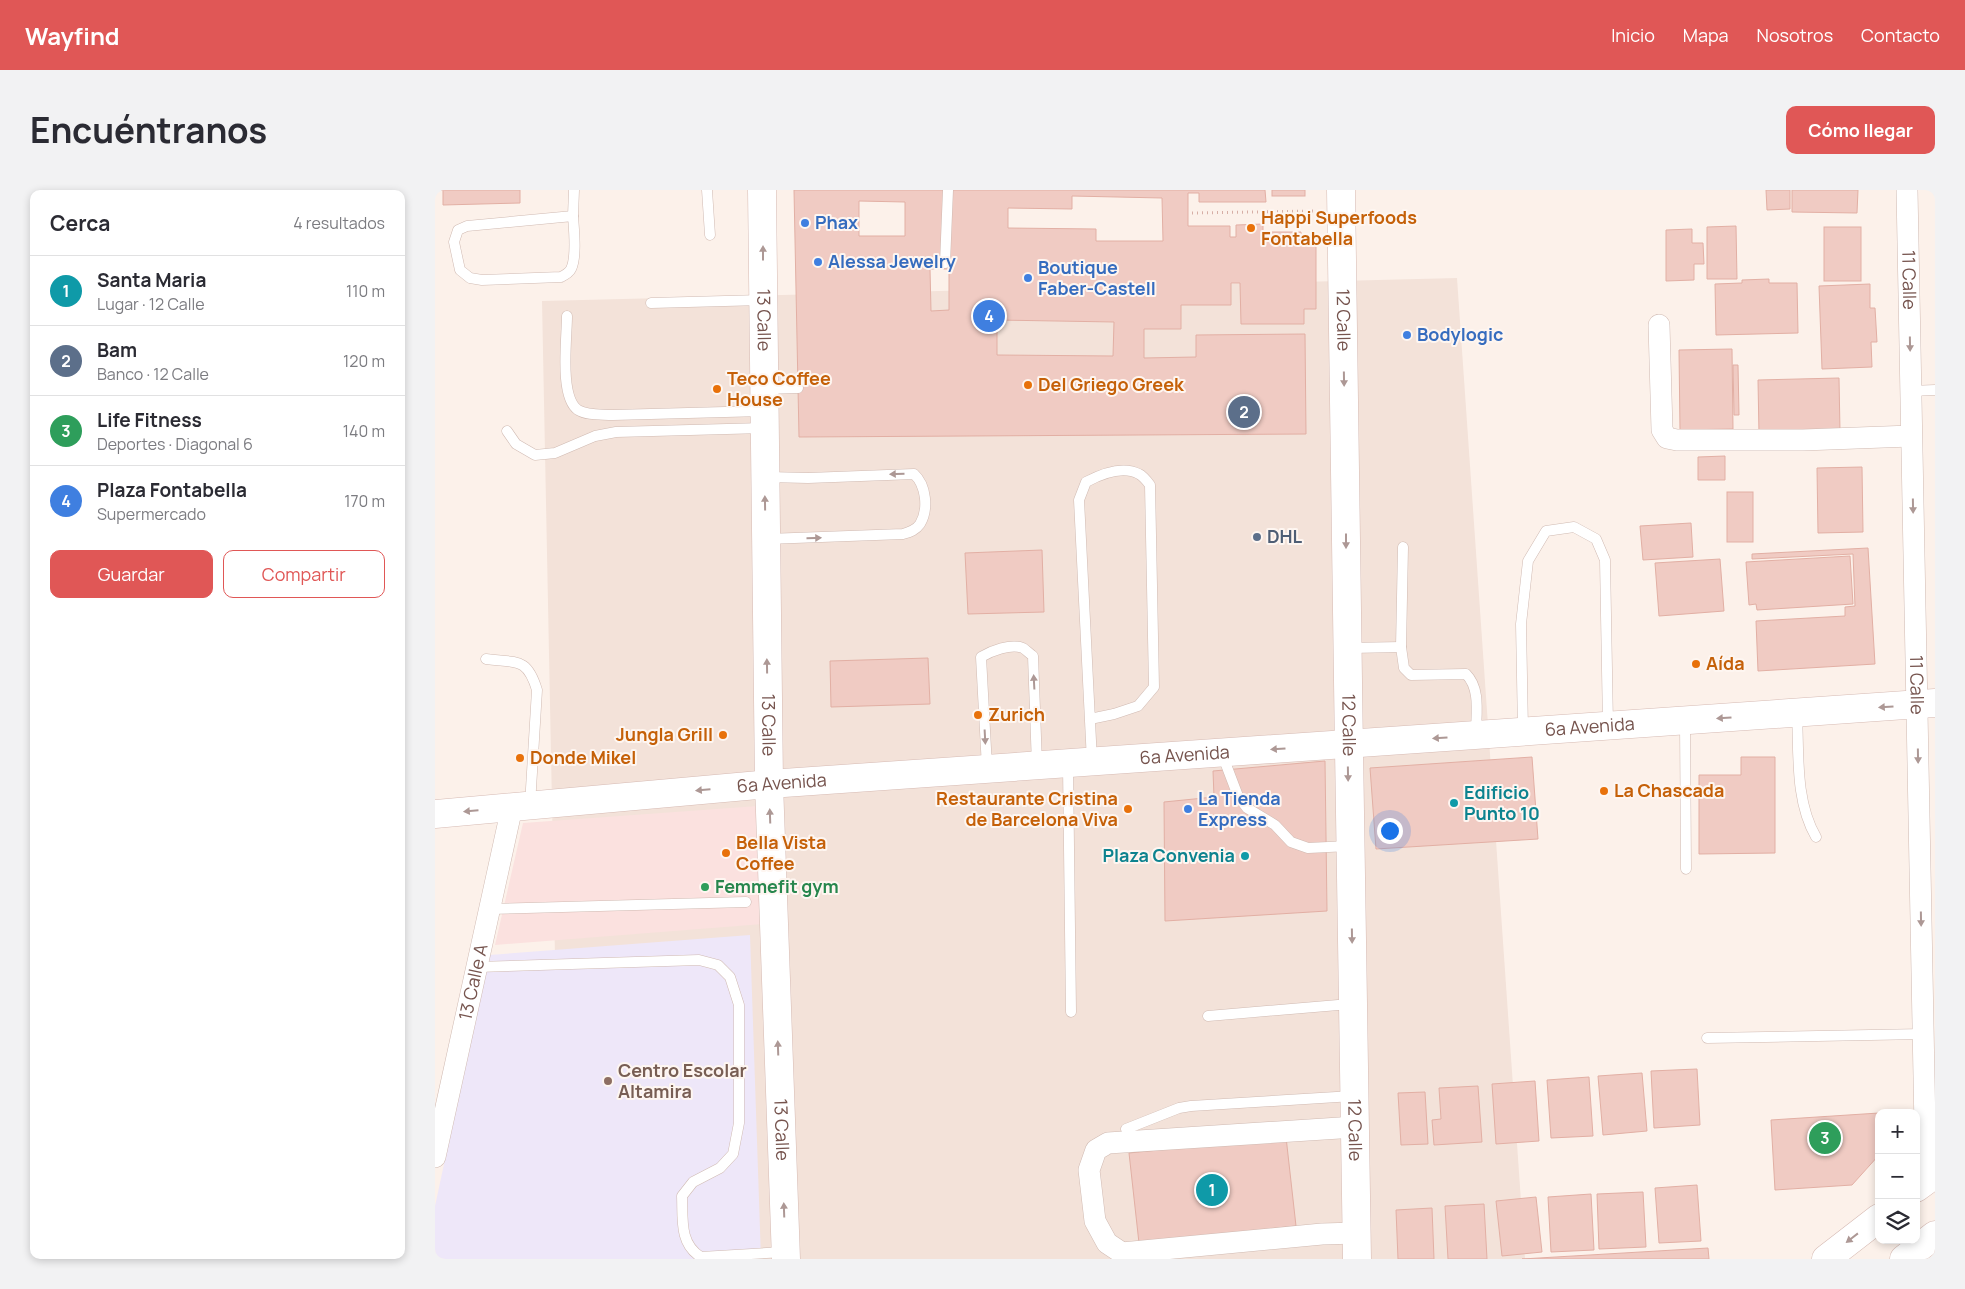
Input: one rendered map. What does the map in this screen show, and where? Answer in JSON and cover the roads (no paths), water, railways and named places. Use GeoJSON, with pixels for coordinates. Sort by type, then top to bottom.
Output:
{"type":"FeatureCollection","features":[{"type":"Feature","properties":{"kind":"street","name":"13 Calle"},"geometry":{"type":"LineString","coordinates":[[762,190],[769,784],[785,1256]]}},
{"type":"Feature","properties":{"kind":"street","name":"12 Calle"},"geometry":{"type":"LineString","coordinates":[[1341,190],[1356,1246]]}},
{"type":"Feature","properties":{"kind":"street","name":"11 Calle"},"geometry":{"type":"LineString","coordinates":[[1907,190],[1911,436],[1926,704],[1923,1034],[1926,1181]]}},
{"type":"Feature","properties":{"kind":"street"},"geometry":{"type":"LineString","coordinates":[[1659,325],[1661,430],[1667,438],[1677,440],[1803,440],[1911,436]]}},
{"type":"Feature","properties":{"kind":"street","name":"6a Avenida"},"geometry":{"type":"LineString","coordinates":[[435,814],[769,784],[1926,704]]}},
{"type":"Feature","properties":{"kind":"street","name":"13 Calle A"},"geometry":{"type":"LineString","coordinates":[[435,1157],[489,909],[521,806]]}},
{"type":"Feature","properties":{"kind":"street"},"geometry":{"type":"LineString","coordinates":[[1355,1127],[1109,1143],[1095,1150],[1089,1170],[1095,1221],[1107,1243],[1122,1253],[1322,1234],[1356,1246]]}},
{"type":"Feature","properties":{"kind":"street"},"geometry":{"type":"LineString","coordinates":[[1826,1259],[1875,1221]]}},
{"type":"Feature","properties":{"kind":"street"},"geometry":{"type":"LineString","coordinates":[[1904,1259],[1935,1235]]}},
{"type":"Feature","properties":{"kind":"lane"},"geometry":{"type":"LineString","coordinates":[[573,216],[467,226],[458,230],[454,242],[460,270],[471,278],[482,280],[561,277],[570,271],[574,256],[574,190]]}},
{"type":"Feature","properties":{"kind":"lane"},"geometry":{"type":"LineString","coordinates":[[707,190],[710,235]]}},
{"type":"Feature","properties":{"kind":"lane"},"geometry":{"type":"LineString","coordinates":[[945,263],[948,190]]}},
{"type":"Feature","properties":{"kind":"lane"},"geometry":{"type":"LineString","coordinates":[[651,303],[763,300]]}},
{"type":"Feature","properties":{"kind":"lane"},"geometry":{"type":"LineString","coordinates":[[567,316],[566,382],[571,403],[579,410],[588,414],[613,414],[764,409]]}},
{"type":"Feature","properties":{"kind":"lane"},"geometry":{"type":"LineString","coordinates":[[507,431],[516,444],[535,455],[555,452],[595,436],[764,409],[798,388]]}},
{"type":"Feature","properties":{"kind":"lane"},"geometry":{"type":"LineString","coordinates":[[1911,391],[1935,390]]}},
{"type":"Feature","properties":{"kind":"lane"},"geometry":{"type":"LineString","coordinates":[[1071,1012],[1080,763],[1090,720],[1079,500],[1086,482],[1099,475],[1123,470],[1139,474],[1150,485],[1154,687],[1138,706],[1090,720]]}},
{"type":"Feature","properties":{"kind":"lane"},"geometry":{"type":"LineString","coordinates":[[765,477],[808,478],[914,474],[921,481],[924,494],[924,514],[920,524],[913,531],[903,534],[766,539]]}},
{"type":"Feature","properties":{"kind":"lane"},"geometry":{"type":"LineString","coordinates":[[1523,732],[1521,624],[1528,561],[1546,531],[1574,527],[1596,539],[1605,560],[1608,726]]}},
{"type":"Feature","properties":{"kind":"lane"},"geometry":{"type":"LineString","coordinates":[[1403,547],[1401,647],[1404,668],[1411,675],[1467,674],[1473,681],[1477,709],[1475,735]]}},
{"type":"Feature","properties":{"kind":"lane"},"geometry":{"type":"LineString","coordinates":[[1347,648],[1401,647]]}},
{"type":"Feature","properties":{"kind":"lane"},"geometry":{"type":"LineString","coordinates":[[988,769],[981,657],[989,652],[1005,648],[1023,648],[1033,656],[1037,766]]}},
{"type":"Feature","properties":{"kind":"lane"},"geometry":{"type":"LineString","coordinates":[[486,660],[521,663],[532,674],[537,690],[521,806]]}},
{"type":"Feature","properties":{"kind":"lane"},"geometry":{"type":"LineString","coordinates":[[1797,713],[1802,796],[1807,820],[1815,837]]}},
{"type":"Feature","properties":{"kind":"lane"},"geometry":{"type":"LineString","coordinates":[[1685,721],[1686,869]]}},
{"type":"Feature","properties":{"kind":"lane"},"geometry":{"type":"LineString","coordinates":[[1222,753],[1238,796],[1247,808],[1275,826],[1291,842],[1308,848],[1350,846]]}},
{"type":"Feature","properties":{"kind":"lane"},"geometry":{"type":"LineString","coordinates":[[489,909],[746,902]]}},
{"type":"Feature","properties":{"kind":"lane"},"geometry":{"type":"LineString","coordinates":[[477,968],[699,960],[718,965],[730,977],[739,1005],[739,1123],[733,1154],[720,1168],[693,1182],[682,1196],[683,1234],[691,1251],[701,1256],[785,1256]]}},
{"type":"Feature","properties":{"kind":"lane"},"geometry":{"type":"LineString","coordinates":[[1208,1016],[1354,1003]]}},
{"type":"Feature","properties":{"kind":"lane"},"geometry":{"type":"LineString","coordinates":[[1707,1038],[1923,1034]]}},
{"type":"Feature","properties":{"kind":"lane"},"geometry":{"type":"LineString","coordinates":[[1126,1129],[1179,1108],[1191,1106],[1354,1096]]}},
{"type":"Feature","properties":{"kind":"place","name":"Phax"},"geometry":{"type":"Point","coordinates":[805,223]}},
{"type":"Feature","properties":{"kind":"place","name":"Happi Superfoods Fontabella"},"geometry":{"type":"Point","coordinates":[1251,228]}},
{"type":"Feature","properties":{"kind":"place","name":"Alessa Jewelry"},"geometry":{"type":"Point","coordinates":[818,262]}},
{"type":"Feature","properties":{"kind":"place","name":"Boutique Faber-Castell"},"geometry":{"type":"Point","coordinates":[1028,278]}},
{"type":"Feature","properties":{"kind":"place","name":"Plaza Fontabella"},"geometry":{"type":"Point","coordinates":[989,316]}},
{"type":"Feature","properties":{"kind":"place","name":"Bodylogic"},"geometry":{"type":"Point","coordinates":[1407,335]}},
{"type":"Feature","properties":{"kind":"place","name":"Del Griego Greek"},"geometry":{"type":"Point","coordinates":[1028,385]}},
{"type":"Feature","properties":{"kind":"place","name":"Teco Coffee House"},"geometry":{"type":"Point","coordinates":[717,389]}},
{"type":"Feature","properties":{"kind":"place","name":"Bam"},"geometry":{"type":"Point","coordinates":[1244,412]}},
{"type":"Feature","properties":{"kind":"place","name":"DHL"},"geometry":{"type":"Point","coordinates":[1257,537]}},
{"type":"Feature","properties":{"kind":"place","name":"Aída"},"geometry":{"type":"Point","coordinates":[1696,664]}},
{"type":"Feature","properties":{"kind":"place","name":"Zurich"},"geometry":{"type":"Point","coordinates":[978,715]}},
{"type":"Feature","properties":{"kind":"place","name":"Jungla Grill"},"geometry":{"type":"Point","coordinates":[723,735]}},
{"type":"Feature","properties":{"kind":"place","name":"Donde Mikel"},"geometry":{"type":"Point","coordinates":[520,758]}},
{"type":"Feature","properties":{"kind":"place","name":"La Chascada"},"geometry":{"type":"Point","coordinates":[1604,791]}},
{"type":"Feature","properties":{"kind":"place","name":"Edificio Punto 10"},"geometry":{"type":"Point","coordinates":[1454,803]}},
{"type":"Feature","properties":{"kind":"place","name":"Restaurante Cristina de Barcelona Viva"},"geometry":{"type":"Point","coordinates":[1128,809]}},
{"type":"Feature","properties":{"kind":"place","name":"La Tienda Express"},"geometry":{"type":"Point","coordinates":[1188,809]}},
{"type":"Feature","properties":{"kind":"place","name":"Bella Vista Coffee"},"geometry":{"type":"Point","coordinates":[726,853]}},
{"type":"Feature","properties":{"kind":"place","name":"Plaza Convenia"},"geometry":{"type":"Point","coordinates":[1245,856]}},
{"type":"Feature","properties":{"kind":"place","name":"Femmefit gym"},"geometry":{"type":"Point","coordinates":[705,887]}},
{"type":"Feature","properties":{"kind":"place","name":"Centro Escolar Altamira"},"geometry":{"type":"Point","coordinates":[608,1081]}},
{"type":"Feature","properties":{"kind":"place","name":"Life Fitness"},"geometry":{"type":"Point","coordinates":[1825,1138]}},
{"type":"Feature","properties":{"kind":"place","name":"Santa Maria"},"geometry":{"type":"Point","coordinates":[1212,1190]}}]}
